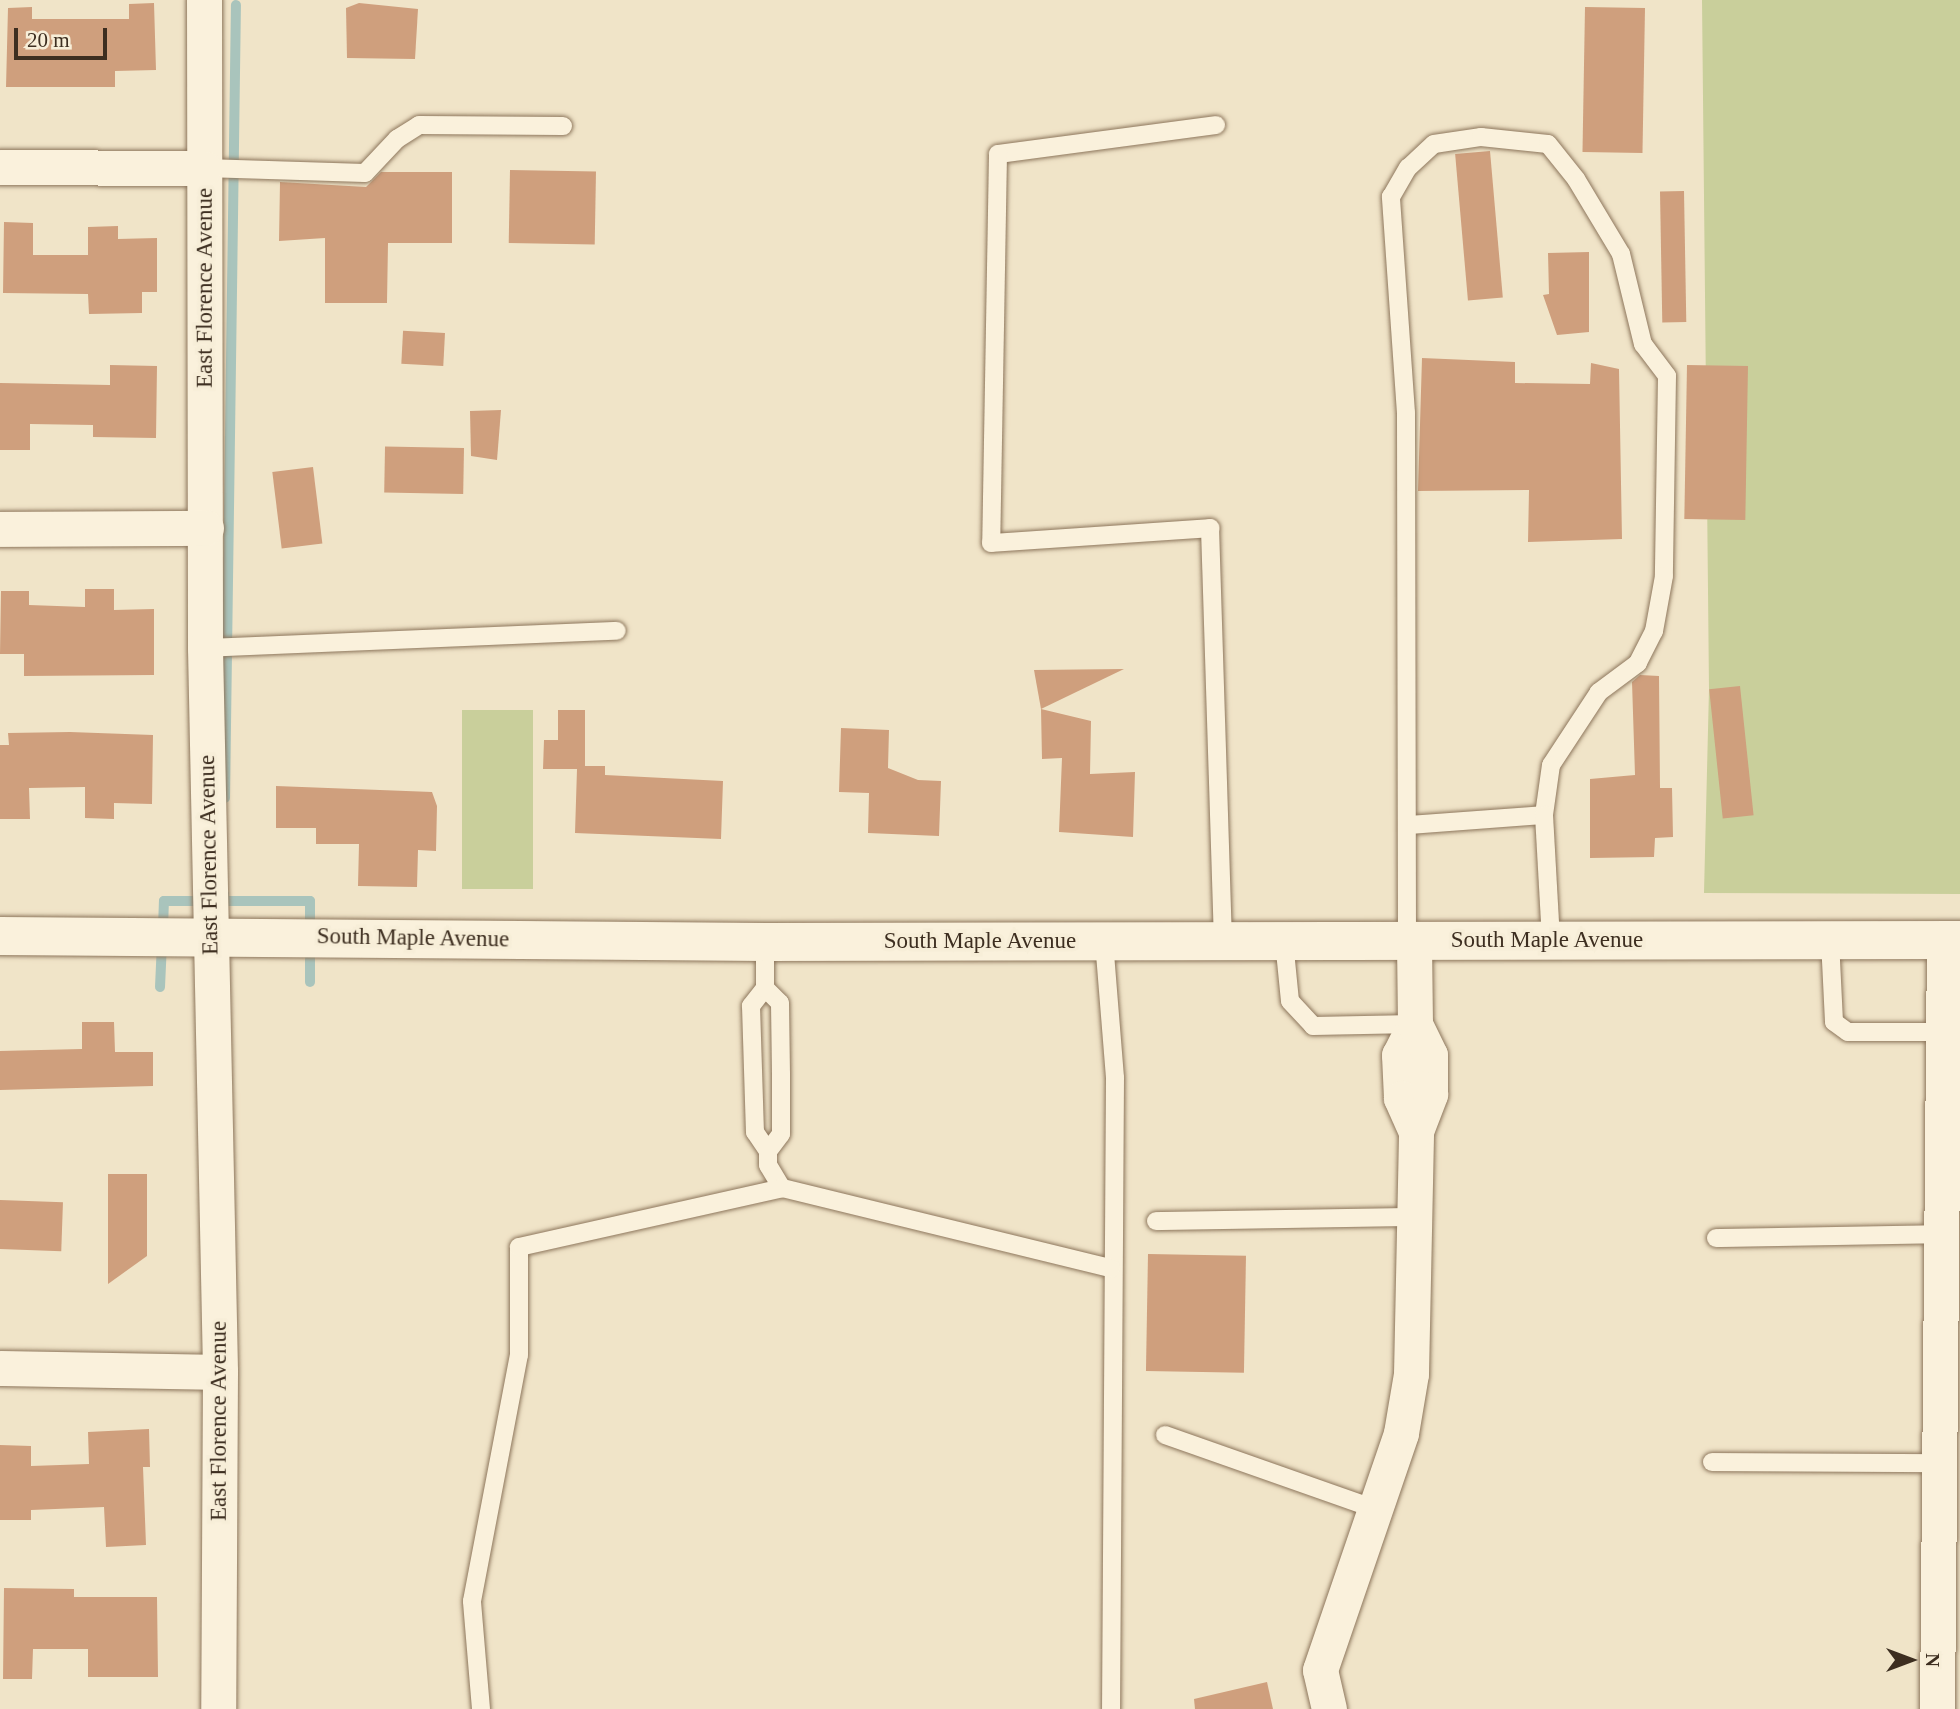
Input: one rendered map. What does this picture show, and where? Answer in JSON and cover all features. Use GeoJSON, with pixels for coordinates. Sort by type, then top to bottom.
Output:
{"type":"FeatureCollection","features":[{"type":"Feature","properties":{"kind":"main road","name":"South Maple Avenue"},"geometry":{"type":"LineString","coordinates":[[0,936],[765,942],[1952,940]]}},
{"type":"Feature","properties":{"kind":"street","name":"East Florence Avenue"},"geometry":{"type":"LineString","coordinates":[[204,0],[205,648],[220,1371],[218,1709]]}},
{"type":"Feature","properties":{"kind":"street"},"geometry":{"type":"LineString","coordinates":[[0,167],[204,167]]}},
{"type":"Feature","properties":{"kind":"street"},"geometry":{"type":"LineString","coordinates":[[0,530],[206,528]]}},
{"type":"Feature","properties":{"kind":"street"},"geometry":{"type":"LineString","coordinates":[[1937,1709],[1943,1032],[1952,940]]}},
{"type":"Feature","properties":{"kind":"street"},"geometry":{"type":"LineString","coordinates":[[1329,1709],[1320,1670],[1401,1433],[1411,1374],[1416,1131],[1401,1098],[1398,1055],[1415,1024],[1411,941]]}},
{"type":"Feature","properties":{"kind":"street"},"geometry":{"type":"LineString","coordinates":[[0,1368],[220,1371]]}},
{"type":"Feature","properties":{"kind":"lane"},"geometry":{"type":"LineString","coordinates":[[204,167],[365,173],[397,139],[419,125],[563,126]]}},
{"type":"Feature","properties":{"kind":"lane"},"geometry":{"type":"LineString","coordinates":[[1216,125],[998,154],[991,543],[1210,528],[1223,941]]}},
{"type":"Feature","properties":{"kind":"lane"},"geometry":{"type":"LineString","coordinates":[[1411,941],[1406,413],[1391,197],[1408,168],[1434,144],[1481,137],[1548,144],[1576,179],[1621,254],[1643,344],[1667,376],[1664,576],[1654,631],[1638,663],[1599,692],[1551,765],[1544,815],[1551,940]]}},
{"type":"Feature","properties":{"kind":"lane"},"geometry":{"type":"LineString","coordinates":[[205,648],[617,631]]}},
{"type":"Feature","properties":{"kind":"lane"},"geometry":{"type":"LineString","coordinates":[[1408,825],[1544,815]]}},
{"type":"Feature","properties":{"kind":"lane"},"geometry":{"type":"LineString","coordinates":[[1830,940],[1834,1022],[1848,1032],[1943,1032]]}},
{"type":"Feature","properties":{"kind":"lane"},"geometry":{"type":"LineString","coordinates":[[1104,941],[1115,1078],[1111,1268],[1111,1709]]}},
{"type":"Feature","properties":{"kind":"lane"},"geometry":{"type":"LineString","coordinates":[[1284,941],[1290,1001],[1313,1026],[1415,1024]]}},
{"type":"Feature","properties":{"kind":"lane"},"geometry":{"type":"LineString","coordinates":[[765,942],[765,988],[751,1006],[755,1132],[768,1151],[768,1165],[782,1188]]}},
{"type":"Feature","properties":{"kind":"lane"},"geometry":{"type":"LineString","coordinates":[[765,988],[780,1003],[781,1134],[768,1151]]}},
{"type":"Feature","properties":{"kind":"lane"},"geometry":{"type":"LineString","coordinates":[[481,1709],[472,1601],[519,1355],[519,1247],[782,1188],[1111,1268]]}},
{"type":"Feature","properties":{"kind":"lane"},"geometry":{"type":"LineString","coordinates":[[1156,1221],[1414,1217]]}},
{"type":"Feature","properties":{"kind":"lane"},"geometry":{"type":"LineString","coordinates":[[1716,1238],[1941,1234]]}},
{"type":"Feature","properties":{"kind":"lane"},"geometry":{"type":"LineString","coordinates":[[1165,1435],[1375,1509]]}},
{"type":"Feature","properties":{"kind":"lane"},"geometry":{"type":"LineString","coordinates":[[1712,1462],[1939,1463]]}},
{"type":"Feature","properties":{"kind":"green space"},"geometry":{"type":"Polygon","coordinates":[[[1702,0],[1960,0],[1960,894],[1704,893],[1709,689],[1702,0]]]}},
{"type":"Feature","properties":{"kind":"green space"},"geometry":{"type":"Polygon","coordinates":[[[462,710],[533,710],[533,889],[462,889],[462,710]]]}},
{"type":"Feature","properties":{"kind":"building"},"geometry":{"type":"Polygon","coordinates":[[[154,3],[156,70],[115,71],[115,87],[6,87],[8,8],[32,7],[32,19],[129,19],[129,4],[154,3]]]}},
{"type":"Feature","properties":{"kind":"building"},"geometry":{"type":"Polygon","coordinates":[[[359,3],[418,9],[415,59],[347,58],[346,8],[359,3]]]}},
{"type":"Feature","properties":{"kind":"building"},"geometry":{"type":"Polygon","coordinates":[[[1585,7],[1645,8],[1642,153],[1582,152],[1585,7]]]}},
{"type":"Feature","properties":{"kind":"building"},"geometry":{"type":"Polygon","coordinates":[[[1490,151],[1503,297],[1468,300],[1455,154],[1490,151]]]}},
{"type":"Feature","properties":{"kind":"building"},"geometry":{"type":"Polygon","coordinates":[[[510,170],[596,172],[595,244],[509,243],[510,170]]]}},
{"type":"Feature","properties":{"kind":"building"},"geometry":{"type":"Polygon","coordinates":[[[381,172],[452,172],[452,243],[388,243],[387,303],[325,303],[325,238],[279,241],[280,182],[366,187],[381,172]]]}},
{"type":"Feature","properties":{"kind":"building"},"geometry":{"type":"Polygon","coordinates":[[[1660,191],[1684,191],[1686,322],[1662,322],[1660,191]]]}},
{"type":"Feature","properties":{"kind":"building"},"geometry":{"type":"Polygon","coordinates":[[[4,222],[33,223],[33,255],[88,255],[88,227],[118,226],[118,239],[157,238],[157,292],[142,292],[142,313],[89,314],[88,294],[3,293],[4,222]]]}},
{"type":"Feature","properties":{"kind":"building"},"geometry":{"type":"Polygon","coordinates":[[[1589,252],[1589,332],[1557,335],[1543,295],[1549,294],[1548,253],[1589,252]]]}},
{"type":"Feature","properties":{"kind":"building"},"geometry":{"type":"Polygon","coordinates":[[[403,331],[445,333],[443,366],[401,364],[403,331]]]}},
{"type":"Feature","properties":{"kind":"building"},"geometry":{"type":"Polygon","coordinates":[[[1422,358],[1515,362],[1515,383],[1590,384],[1591,363],[1619,369],[1622,539],[1528,542],[1529,490],[1418,491],[1422,358]]]}},
{"type":"Feature","properties":{"kind":"building"},"geometry":{"type":"Polygon","coordinates":[[[110,365],[157,366],[156,438],[93,437],[93,425],[30,424],[30,450],[0,450],[0,383],[110,385],[110,365]]]}},
{"type":"Feature","properties":{"kind":"building"},"geometry":{"type":"Polygon","coordinates":[[[1687,365],[1748,366],[1745,520],[1684,519],[1687,365]]]}},
{"type":"Feature","properties":{"kind":"building"},"geometry":{"type":"Polygon","coordinates":[[[501,410],[497,460],[471,456],[470,411],[501,410]]]}},
{"type":"Feature","properties":{"kind":"building"},"geometry":{"type":"Polygon","coordinates":[[[385,447],[464,448],[463,494],[384,493],[385,447]]]}},
{"type":"Feature","properties":{"kind":"building"},"geometry":{"type":"Polygon","coordinates":[[[313,467],[322,543],[282,548],[272,472],[313,467]]]}},
{"type":"Feature","properties":{"kind":"building"},"geometry":{"type":"Polygon","coordinates":[[[85,589],[114,589],[114,610],[154,609],[154,675],[24,676],[24,654],[0,654],[1,591],[29,591],[29,605],[85,607],[85,589]]]}},
{"type":"Feature","properties":{"kind":"building"},"geometry":{"type":"Polygon","coordinates":[[[1124,669],[1041,709],[1034,670],[1124,669]]]}},
{"type":"Feature","properties":{"kind":"building"},"geometry":{"type":"Polygon","coordinates":[[[1640,675],[1659,676],[1660,788],[1672,788],[1673,837],[1655,838],[1654,857],[1590,858],[1590,779],[1635,775],[1632,682],[1640,675]]]}},
{"type":"Feature","properties":{"kind":"building"},"geometry":{"type":"Polygon","coordinates":[[[1740,686],[1754,815],[1723,819],[1709,689],[1740,686]]]}},
{"type":"Feature","properties":{"kind":"building"},"geometry":{"type":"Polygon","coordinates":[[[1041,709],[1091,721],[1090,774],[1135,772],[1133,837],[1059,832],[1062,758],[1042,759],[1041,709]]]}},
{"type":"Feature","properties":{"kind":"building"},"geometry":{"type":"Polygon","coordinates":[[[558,710],[585,710],[585,766],[605,766],[605,775],[723,781],[721,839],[575,833],[577,769],[543,769],[544,740],[558,740],[558,710]]]}},
{"type":"Feature","properties":{"kind":"building"},"geometry":{"type":"Polygon","coordinates":[[[841,728],[889,730],[888,768],[918,780],[941,781],[939,836],[868,833],[869,793],[839,792],[841,728]]]}},
{"type":"Feature","properties":{"kind":"building"},"geometry":{"type":"Polygon","coordinates":[[[8,733],[153,735],[152,804],[114,803],[114,819],[85,818],[85,787],[29,788],[30,819],[0,819],[0,745],[9,745],[8,733]]]}},
{"type":"Feature","properties":{"kind":"building"},"geometry":{"type":"Polygon","coordinates":[[[276,786],[432,792],[437,806],[436,851],[418,850],[417,887],[358,886],[359,844],[316,844],[316,828],[276,828],[276,786]]]}},
{"type":"Feature","properties":{"kind":"building"},"geometry":{"type":"Polygon","coordinates":[[[82,1022],[114,1022],[115,1052],[153,1052],[153,1086],[0,1090],[0,1051],[82,1049],[82,1022]]]}},
{"type":"Feature","properties":{"kind":"building"},"geometry":{"type":"Polygon","coordinates":[[[108,1174],[147,1174],[147,1256],[108,1284],[108,1174]]]}},
{"type":"Feature","properties":{"kind":"building"},"geometry":{"type":"Polygon","coordinates":[[[0,1200],[63,1202],[61,1251],[0,1249],[0,1200]]]}},
{"type":"Feature","properties":{"kind":"building"},"geometry":{"type":"Polygon","coordinates":[[[1148,1254],[1246,1256],[1244,1373],[1146,1371],[1148,1254]]]}},
{"type":"Feature","properties":{"kind":"building"},"geometry":{"type":"Polygon","coordinates":[[[149,1429],[150,1467],[143,1467],[146,1545],[106,1547],[104,1507],[31,1510],[31,1520],[0,1520],[0,1445],[31,1446],[31,1466],[89,1464],[88,1432],[149,1429]]]}},
{"type":"Feature","properties":{"kind":"building"},"geometry":{"type":"Polygon","coordinates":[[[4,1588],[74,1589],[74,1597],[157,1597],[158,1677],[88,1677],[88,1649],[33,1649],[32,1679],[3,1679],[4,1588]]]}},
{"type":"Feature","properties":{"kind":"building"},"geometry":{"type":"Polygon","coordinates":[[[1267,1682],[1273,1709],[1195,1709],[1194,1699],[1267,1682]]]}},
{"type":"Feature","properties":{"kind":"waterway"},"geometry":{"type":"LineString","coordinates":[[225,798],[236,5]]}},
{"type":"Feature","properties":{"kind":"waterway"},"geometry":{"type":"LineString","coordinates":[[224,894],[224,901],[310,901],[310,929]]}},
{"type":"Feature","properties":{"kind":"waterway"},"geometry":{"type":"LineString","coordinates":[[163,928],[164,901],[206,901]]}},
{"type":"Feature","properties":{"kind":"waterway"},"geometry":{"type":"LineString","coordinates":[[160,987],[162,943]]}},
{"type":"Feature","properties":{"kind":"waterway"},"geometry":{"type":"LineString","coordinates":[[310,944],[310,982]]}}]}
